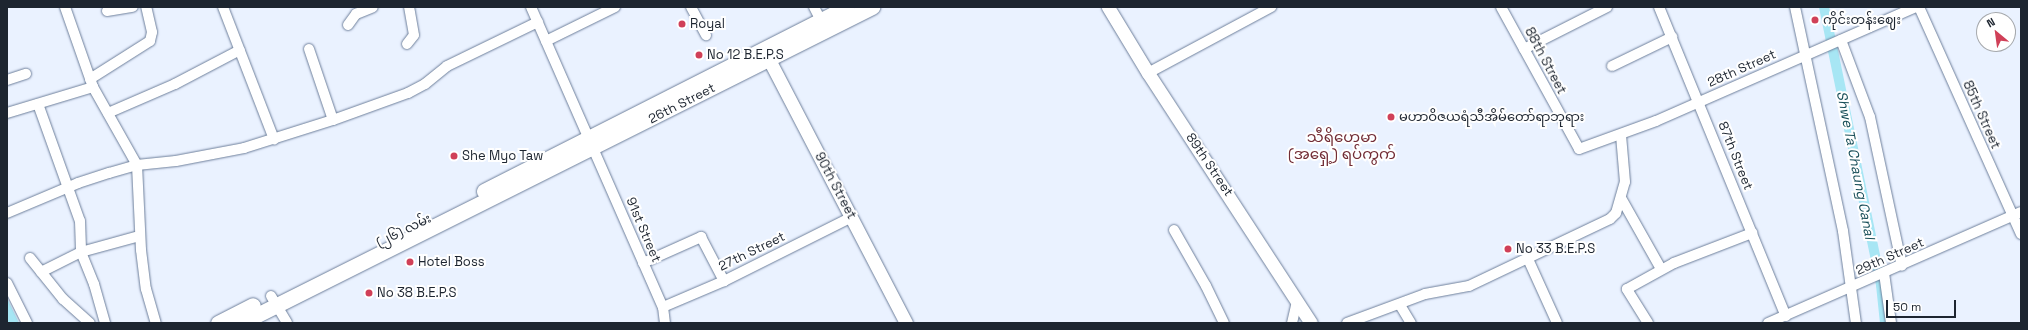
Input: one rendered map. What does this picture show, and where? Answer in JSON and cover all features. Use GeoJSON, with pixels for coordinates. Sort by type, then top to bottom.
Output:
{"type":"FeatureCollection","features":[{"type":"Feature","properties":{"kind":"main road"},"geometry":{"type":"LineString","coordinates":[[767,55],[820,19],[847,7]]}},
{"type":"Feature","properties":{"kind":"main road"},"geometry":{"type":"LineString","coordinates":[[820,19],[872,7]]}},
{"type":"Feature","properties":{"kind":"main road","name":"26th Street"},"geometry":{"type":"LineString","coordinates":[[592,143],[767,55]]}},
{"type":"Feature","properties":{"kind":"main road","name":"(၂၆) လမ်း"},"geometry":{"type":"LineString","coordinates":[[218,323],[274,300],[592,143]]}},
{"type":"Feature","properties":{"kind":"main road","name":"(၂၆) လမ်း"},"geometry":{"type":"LineString","coordinates":[[241,323],[274,300]]}},
{"type":"Feature","properties":{"kind":"street"},"geometry":{"type":"LineString","coordinates":[[65,7],[92,83],[137,165],[139,236],[146,289],[156,323]]}},
{"type":"Feature","properties":{"kind":"street"},"geometry":{"type":"LineString","coordinates":[[107,12],[133,7]]}},
{"type":"Feature","properties":{"kind":"street"},"geometry":{"type":"LineString","coordinates":[[7,113],[38,104],[92,83],[150,41],[152,32],[146,7]]}},
{"type":"Feature","properties":{"kind":"street"},"geometry":{"type":"LineString","coordinates":[[223,7],[274,139]]}},
{"type":"Feature","properties":{"kind":"street"},"geometry":{"type":"LineString","coordinates":[[348,25],[356,14],[373,7]]}},
{"type":"Feature","properties":{"kind":"street"},"geometry":{"type":"LineString","coordinates":[[407,44],[414,35],[410,7]]}},
{"type":"Feature","properties":{"kind":"street","name":"91st Street"},"geometry":{"type":"LineString","coordinates":[[531,7],[663,307],[665,323]]}},
{"type":"Feature","properties":{"kind":"street"},"geometry":{"type":"LineString","coordinates":[[546,40],[615,7]]}},
{"type":"Feature","properties":{"kind":"street"},"geometry":{"type":"LineString","coordinates":[[691,7],[706,35]]}},
{"type":"Feature","properties":{"kind":"street","name":"89th Street"},"geometry":{"type":"LineString","coordinates":[[1108,7],[1148,73],[1311,323]]}},
{"type":"Feature","properties":{"kind":"street"},"geometry":{"type":"LineString","coordinates":[[1148,73],[1271,7]]}},
{"type":"Feature","properties":{"kind":"street","name":"88th Street"},"geometry":{"type":"LineString","coordinates":[[1501,7],[1577,149]]}},
{"type":"Feature","properties":{"kind":"street"},"geometry":{"type":"LineString","coordinates":[[1524,49],[1607,7]]}},
{"type":"Feature","properties":{"kind":"street","name":"87th Street"},"geometry":{"type":"LineString","coordinates":[[1659,7],[1786,316]]}},
{"type":"Feature","properties":{"kind":"street"},"geometry":{"type":"LineString","coordinates":[[1795,7],[1804,55],[1843,231],[1856,323]]}},
{"type":"Feature","properties":{"kind":"street","name":"28th Street"},"geometry":{"type":"LineString","coordinates":[[1577,149],[1621,135],[1699,103],[1804,55],[1918,7]]}},
{"type":"Feature","properties":{"kind":"street","name":"85th Street"},"geometry":{"type":"LineString","coordinates":[[1918,7],[2017,214],[2021,234]]}},
{"type":"Feature","properties":{"kind":"street"},"geometry":{"type":"LineString","coordinates":[[7,213],[69,187],[137,165],[215,155],[274,139],[333,120],[408,93],[425,84],[447,66],[538,22]]}},
{"type":"Feature","properties":{"kind":"street"},"geometry":{"type":"LineString","coordinates":[[1612,66],[1672,37]]}},
{"type":"Feature","properties":{"kind":"street"},"geometry":{"type":"LineString","coordinates":[[1837,42],[1870,117],[1902,266]]}},
{"type":"Feature","properties":{"kind":"street"},"geometry":{"type":"LineString","coordinates":[[309,49],[333,120]]}},
{"type":"Feature","properties":{"kind":"street"},"geometry":{"type":"LineString","coordinates":[[108,113],[175,84],[240,50]]}},
{"type":"Feature","properties":{"kind":"street","name":"90th Street"},"geometry":{"type":"LineString","coordinates":[[767,55],[906,323]]}},
{"type":"Feature","properties":{"kind":"street"},"geometry":{"type":"LineString","coordinates":[[7,80],[26,74]]}},
{"type":"Feature","properties":{"kind":"street"},"geometry":{"type":"LineString","coordinates":[[38,104],[69,187],[80,222],[81,252],[94,284],[105,323]]}},
{"type":"Feature","properties":{"kind":"street"},"geometry":{"type":"LineString","coordinates":[[1347,323],[1400,305],[1425,294],[1469,286],[1610,219],[1616,213],[1625,182],[1621,135]]}},
{"type":"Feature","properties":{"kind":"street"},"geometry":{"type":"LineString","coordinates":[[1621,198],[1661,269]]}},
{"type":"Feature","properties":{"kind":"street","name":"29th Street"},"geometry":{"type":"LineString","coordinates":[[1768,323],[1862,284],[2017,214]]}},
{"type":"Feature","properties":{"kind":"street","name":"27th Street"},"geometry":{"type":"LineString","coordinates":[[663,307],[724,281],[852,217]]}},
{"type":"Feature","properties":{"kind":"street"},"geometry":{"type":"LineString","coordinates":[[1174,230],[1206,286],[1224,323]]}},
{"type":"Feature","properties":{"kind":"street"},"geometry":{"type":"LineString","coordinates":[[1648,323],[1627,289],[1661,269],[1752,233]]}},
{"type":"Feature","properties":{"kind":"street"},"geometry":{"type":"LineString","coordinates":[[41,272],[81,252],[139,236]]}},
{"type":"Feature","properties":{"kind":"street"},"geometry":{"type":"LineString","coordinates":[[643,263],[701,237],[724,281]]}},
{"type":"Feature","properties":{"kind":"street"},"geometry":{"type":"LineString","coordinates":[[30,258],[63,299],[90,323]]}},
{"type":"Feature","properties":{"kind":"street"},"geometry":{"type":"LineString","coordinates":[[1528,259],[1558,323]]}},
{"type":"Feature","properties":{"kind":"street"},"geometry":{"type":"LineString","coordinates":[[1884,274],[1891,323]]}},
{"type":"Feature","properties":{"kind":"street"},"geometry":{"type":"LineString","coordinates":[[7,283],[27,323]]}},
{"type":"Feature","properties":{"kind":"street"},"geometry":{"type":"LineString","coordinates":[[274,300],[287,323]]}},
{"type":"Feature","properties":{"kind":"street"},"geometry":{"type":"LineString","coordinates":[[1292,323],[1297,302]]}},
{"type":"Feature","properties":{"kind":"street"},"geometry":{"type":"LineString","coordinates":[[1400,305],[1411,323]]}},
{"type":"Feature","properties":{"kind":"water"},"geometry":{"type":"Polygon","coordinates":[[[7,298],[19,323],[7,323],[7,298]]]}},
{"type":"Feature","properties":{"kind":"waterway","name":"Shwe Ta Chaung Canal"},"geometry":{"type":"LineString","coordinates":[[1824,7],[1881,285],[1885,323]]}},
{"type":"Feature","properties":{"kind":"place","name":"ကိုင်းတန်းဈေး"},"geometry":{"type":"Point","coordinates":[1815,20]}},
{"type":"Feature","properties":{"kind":"place","name":"Royal"},"geometry":{"type":"Point","coordinates":[682,24]}},
{"type":"Feature","properties":{"kind":"place","name":"No 12 B.E.P.S"},"geometry":{"type":"Point","coordinates":[699,55]}},
{"type":"Feature","properties":{"kind":"place","name":"မဟာဝိဇယရံသီအိမ်တော်ရာဘုရား"},"geometry":{"type":"Point","coordinates":[1391,117]}},
{"type":"Feature","properties":{"kind":"place","name":"She Myo Taw"},"geometry":{"type":"Point","coordinates":[454,156]}},
{"type":"Feature","properties":{"kind":"place","name":"No 33 B.E.P.S"},"geometry":{"type":"Point","coordinates":[1508,249]}},
{"type":"Feature","properties":{"kind":"place","name":"Hotel Boss"},"geometry":{"type":"Point","coordinates":[410,262]}},
{"type":"Feature","properties":{"kind":"place","name":"No 38 B.E.P.S"},"geometry":{"type":"Point","coordinates":[369,293]}},
{"type":"Feature","properties":{"kind":"district","name":"သီရိဟေမာ (အရှေ့) ရပ်ကွက်"},"geometry":{"type":"Point","coordinates":[1342,144]}}]}
